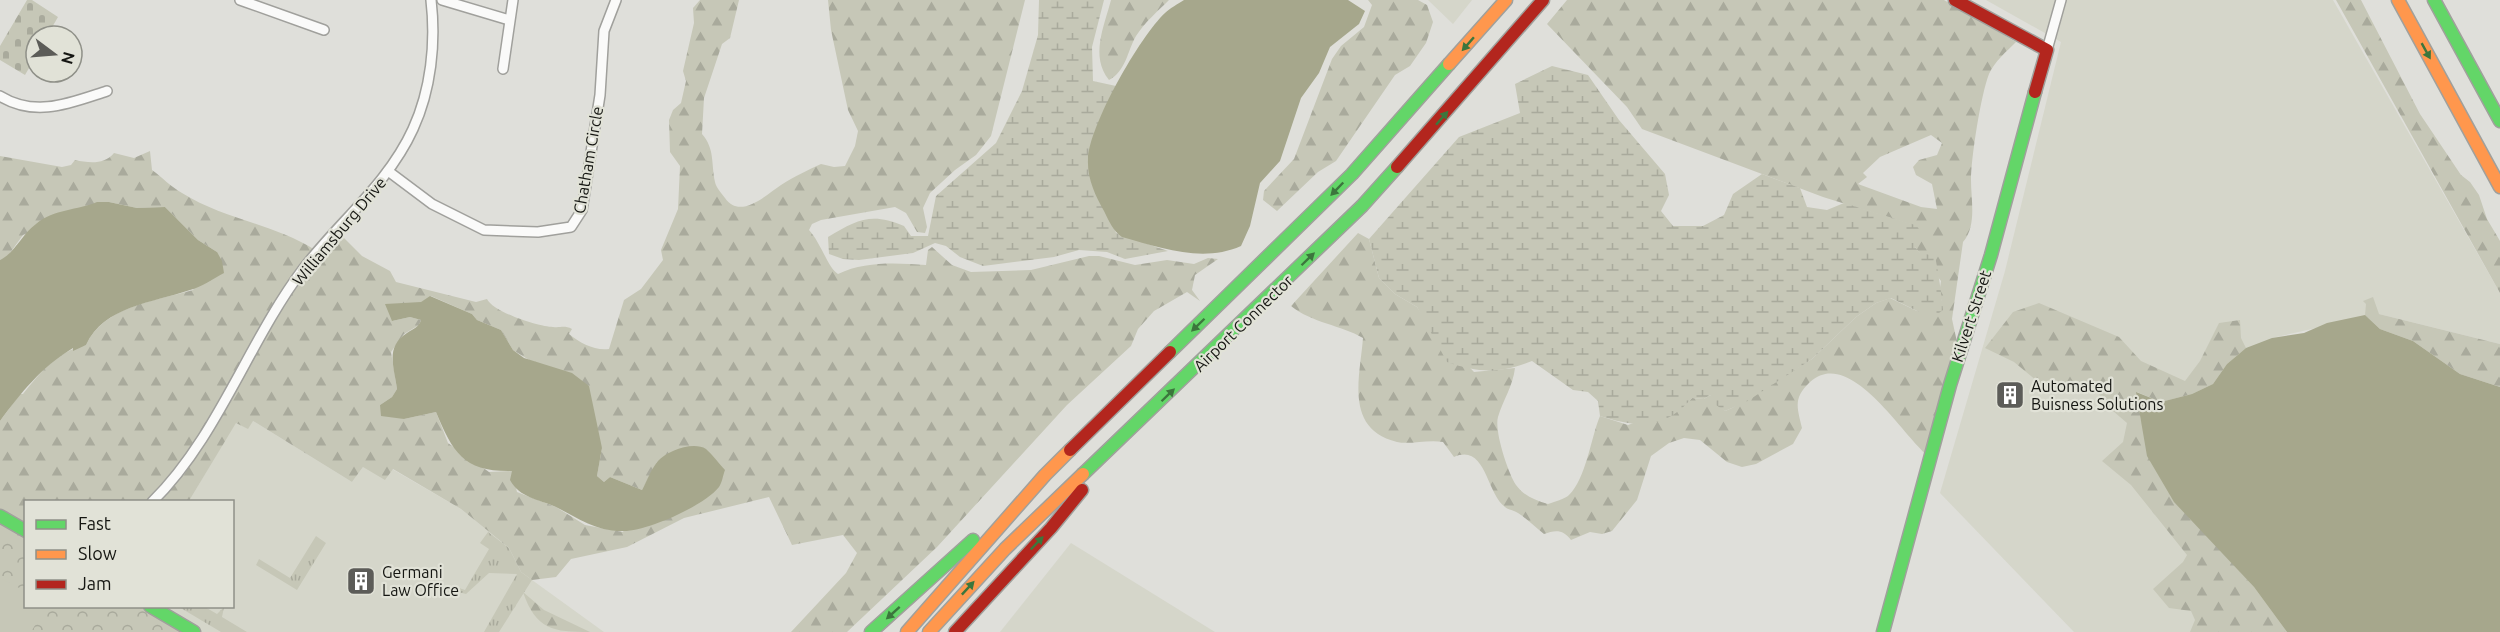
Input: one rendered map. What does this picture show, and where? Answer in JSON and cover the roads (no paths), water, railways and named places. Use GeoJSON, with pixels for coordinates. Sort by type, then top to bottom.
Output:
{"type":"FeatureCollection","features":[{"type":"Feature","properties":{"kind":"main road","name":"Airport Connector"},"geometry":{"type":"LineString","coordinates":[[907,632],[985,541],[1046,475],[1333,194],[1506,0]]}},
{"type":"Feature","properties":{"kind":"main road","name":"Airport Connector"},"geometry":{"type":"LineString","coordinates":[[929,632],[1005,549],[1126,436],[1332,236],[1390,176],[1543,0]]}},
{"type":"Feature","properties":{"kind":"main road"},"geometry":{"type":"LineString","coordinates":[[1955,0],[2047,50]]}},
{"type":"Feature","properties":{"kind":"main road"},"geometry":{"type":"LineString","coordinates":[[2398,0],[2500,188]]}},
{"type":"Feature","properties":{"kind":"main road"},"geometry":{"type":"LineString","coordinates":[[2434,0],[2500,121]]}},
{"type":"Feature","properties":{"kind":"main road","name":"Kilvert Street"},"geometry":{"type":"LineString","coordinates":[[1883,632],[1950,385],[1991,255],[2047,50]]}},
{"type":"Feature","properties":{"kind":"main road"},"geometry":{"type":"LineString","coordinates":[[955,632],[1051,528],[1126,436]]}},
{"type":"Feature","properties":{"kind":"main road"},"geometry":{"type":"LineString","coordinates":[[871,632],[1046,475]]}},
{"type":"Feature","properties":{"kind":"main road"},"geometry":{"type":"LineString","coordinates":[[0,516],[24,530]]}},
{"type":"Feature","properties":{"kind":"main road"},"geometry":{"type":"LineString","coordinates":[[153,608],[194,632]]}},
{"type":"Feature","properties":{"kind":"street"},"geometry":{"type":"LineString","coordinates":[[240,0],[324,30]]}},
{"type":"Feature","properties":{"kind":"street","name":"Williamsburg Drive"},"geometry":{"type":"LineString","coordinates":[[153,500],[201,440],[236,375],[303,270],[388,171],[412,131],[421,110],[431,67],[434,24],[431,0]]}},
{"type":"Feature","properties":{"kind":"street"},"geometry":{"type":"LineString","coordinates":[[442,0],[509,20]]}},
{"type":"Feature","properties":{"kind":"street"},"geometry":{"type":"LineString","coordinates":[[503,69],[513,0]]}},
{"type":"Feature","properties":{"kind":"street","name":"Chatham Circle"},"geometry":{"type":"LineString","coordinates":[[388,171],[432,204],[484,230],[538,232],[571,227],[582,210],[600,95],[604,31],[616,0]]}},
{"type":"Feature","properties":{"kind":"street","name":"Kilvert Street"},"geometry":{"type":"LineString","coordinates":[[2047,50],[2061,0]]}},
{"type":"Feature","properties":{"kind":"street"},"geometry":{"type":"LineString","coordinates":[[0,96],[14,105],[36,109],[60,106],[107,91]]}},
{"type":"Feature","properties":{"kind":"place","name":"Automated Buisness Solutions"},"geometry":{"type":"Point","coordinates":[2010,395]}},
{"type":"Feature","properties":{"kind":"place","name":"Germani Law Office"},"geometry":{"type":"Point","coordinates":[361,581]}}]}
